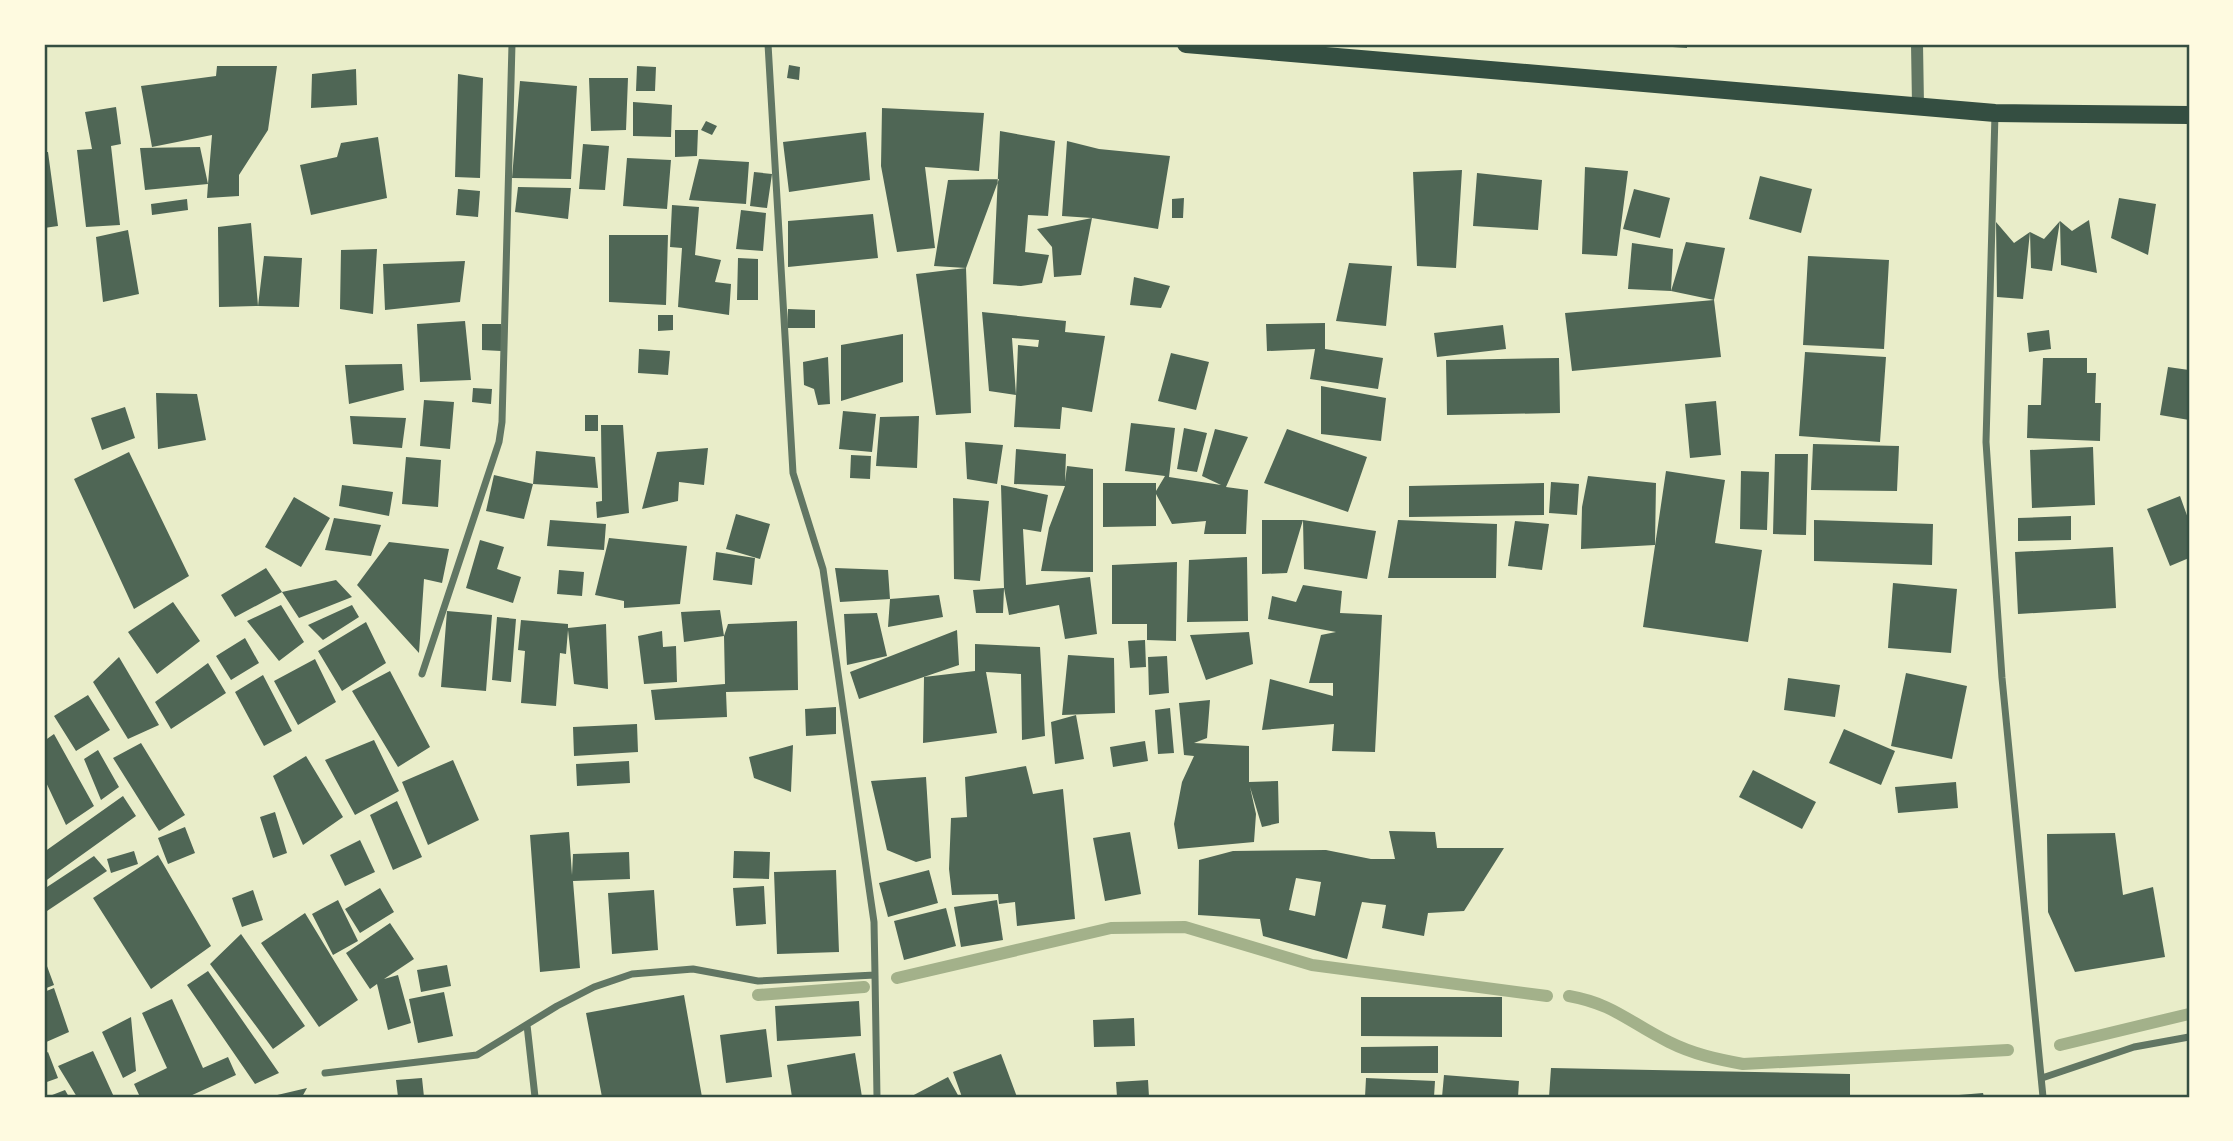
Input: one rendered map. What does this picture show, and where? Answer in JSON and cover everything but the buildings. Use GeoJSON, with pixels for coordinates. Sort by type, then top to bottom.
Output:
{"type":"FeatureCollection","features":[{"type":"Feature","properties":{"kind":"main road"},"geometry":{"type":"LineString","coordinates":[[1186,44],[1995,113],[2189,116]]}},
{"type":"Feature","properties":{"kind":"street"},"geometry":{"type":"LineString","coordinates":[[422,674],[499,442],[502,422],[512,44]]}},
{"type":"Feature","properties":{"kind":"street"},"geometry":{"type":"LineString","coordinates":[[768,44],[793,473],[822,569],[874,922],[877,1097]]}},
{"type":"Feature","properties":{"kind":"street"},"geometry":{"type":"LineString","coordinates":[[1917,44],[1918,105]]}},
{"type":"Feature","properties":{"kind":"street"},"geometry":{"type":"LineString","coordinates":[[1995,113],[1986,442],[2002,678],[2043,1097]]}},
{"type":"Feature","properties":{"kind":"street"},"geometry":{"type":"LineString","coordinates":[[326,1073],[477,1055],[594,987],[632,974],[693,970],[758,981],[876,975]]}},
{"type":"Feature","properties":{"kind":"street"},"geometry":{"type":"LineString","coordinates":[[527,1024],[535,1097]]}},
{"type":"Feature","properties":{"kind":"street"},"geometry":{"type":"LineString","coordinates":[[2042,1078],[2134,1047],[2189,1037]]}},
{"type":"Feature","properties":{"kind":"waterway"},"geometry":{"type":"LineString","coordinates":[[897,978],[1111,928],[1185,927],[1312,965],[1547,996]]}},
{"type":"Feature","properties":{"kind":"waterway"},"geometry":{"type":"LineString","coordinates":[[758,995],[864,987]]}},
{"type":"Feature","properties":{"kind":"waterway"},"geometry":{"type":"LineString","coordinates":[[1569,996],[1610,1009],[1687,1050],[1743,1064],[2008,1050]]}},
{"type":"Feature","properties":{"kind":"waterway"},"geometry":{"type":"LineString","coordinates":[[2060,1045],[2189,1014]]}}]}
